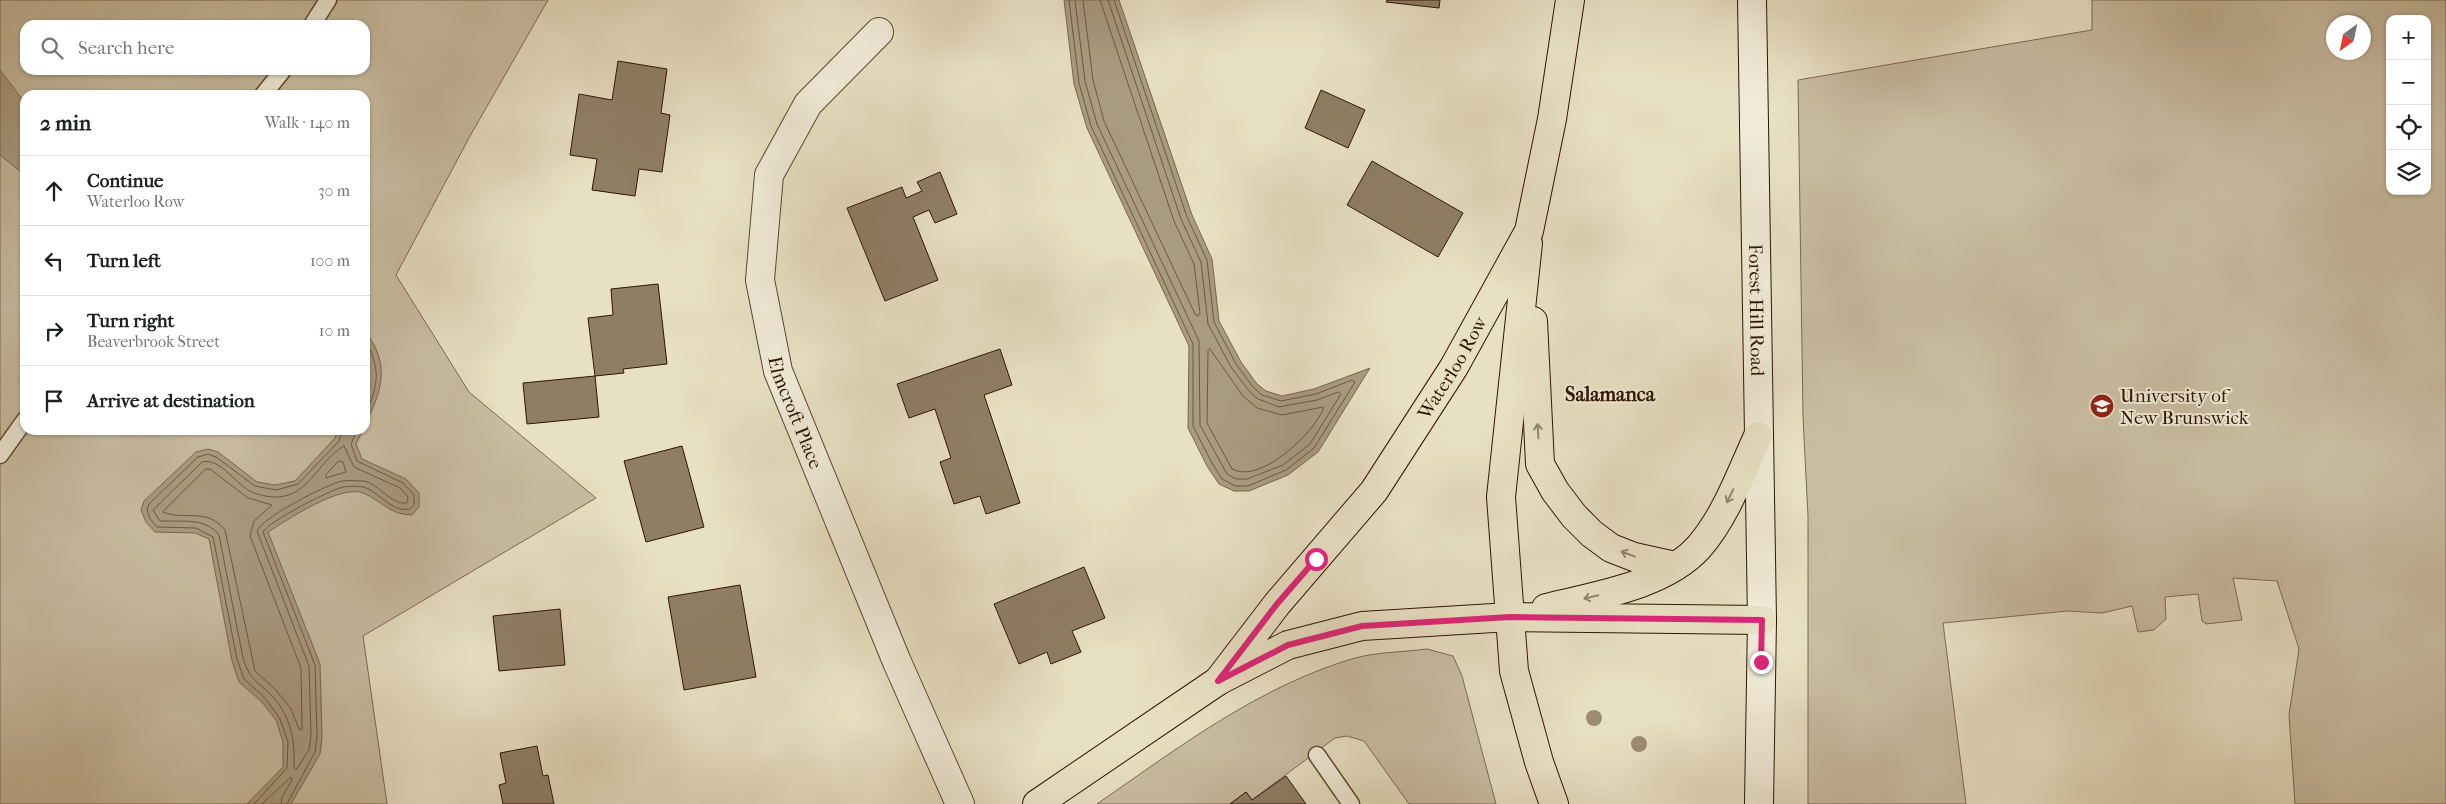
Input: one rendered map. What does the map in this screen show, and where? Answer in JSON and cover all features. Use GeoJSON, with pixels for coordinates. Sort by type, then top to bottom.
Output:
{"type":"FeatureCollection","features":[{"type":"Feature","properties":{"kind":"main road","name":"Waterloo Row"},"geometry":{"type":"LineString","coordinates":[[1218,681],[1277,604],[1374,491],[1454,366],[1529,231],[1552,119],[1570,0]]}},
{"type":"Feature","properties":{"kind":"main road"},"geometry":{"type":"LineString","coordinates":[[1529,231],[1540,464],[1555,491],[1592,534],[1611,548],[1634,557],[1675,566]]}},
{"type":"Feature","properties":{"kind":"main road"},"geometry":{"type":"LineString","coordinates":[[1529,231],[1501,497],[1514,671],[1539,762],[1554,804]]}},
{"type":"Feature","properties":{"kind":"main road"},"geometry":{"type":"LineString","coordinates":[[1510,617],[1614,591],[1653,577],[1675,566],[1698,547],[1715,525],[1758,436]]}},
{"type":"Feature","properties":{"kind":"main road"},"geometry":{"type":"LineString","coordinates":[[1037,804],[1218,681],[1288,645],[1362,626],[1510,617],[1762,620]]}},
{"type":"Feature","properties":{"kind":"street","name":"Forest Hill Road"},"geometry":{"type":"LineString","coordinates":[[1752,0],[1762,620],[1759,804]]}},
{"type":"Feature","properties":{"kind":"street","name":"Elmcroft Place"},"geometry":{"type":"LineString","coordinates":[[879,32],[808,104],[769,175],[760,280],[778,371],[893,653],[960,804]]}},
{"type":"Feature","properties":{"kind":"lane"},"geometry":{"type":"LineString","coordinates":[[315,20],[328,0]]}},
{"type":"Feature","properties":{"kind":"lane"},"geometry":{"type":"LineString","coordinates":[[267,90],[279,75]]}},
{"type":"Feature","properties":{"kind":"lane"},"geometry":{"type":"LineString","coordinates":[[0,455],[20,427]]}},
{"type":"Feature","properties":{"kind":"lane"},"geometry":{"type":"LineString","coordinates":[[1317,755],[1351,804]]}},
{"type":"Feature","properties":{"kind":"shaded area"},"geometry":{"type":"Polygon","coordinates":[[[0,0],[548,0],[470,136],[396,275],[469,392],[596,498],[363,636],[387,804],[0,804],[0,0]]]}},
{"type":"Feature","properties":{"kind":"shaded area","name":"University of New Brunswick"},"geometry":{"type":"Polygon","coordinates":[[[2092,0],[2446,0],[2446,804],[2295,804],[2289,715],[2299,649],[2277,581],[2233,578],[2242,620],[2206,624],[2202,621],[2198,594],[2165,597],[2166,619],[2154,630],[2138,632],[2132,606],[2102,613],[2068,611],[1943,623],[1966,804],[1808,804],[1808,516],[1803,417],[1798,80],[2092,30],[2092,0]]]}},
{"type":"Feature","properties":{"kind":"shaded area"},"geometry":{"type":"Polygon","coordinates":[[[1427,649],[1453,656],[1462,676],[1496,804],[1409,804],[1364,741],[1347,736],[1335,738],[1252,800],[1246,792],[1230,804],[1097,804],[1220,720],[1286,685],[1320,670],[1355,658],[1382,653],[1427,649]]]}},
{"type":"Feature","properties":{"kind":"water"},"geometry":{"type":"Polygon","coordinates":[[[1064,0],[1119,0],[1192,215],[1212,259],[1219,321],[1241,362],[1257,384],[1266,391],[1282,396],[1314,389],[1370,368],[1318,452],[1288,475],[1249,491],[1234,491],[1219,484],[1207,466],[1188,428],[1189,346],[1087,128],[1074,84],[1064,0]]]}},
{"type":"Feature","properties":{"kind":"water"},"geometry":{"type":"Polygon","coordinates":[[[0,70],[20,96],[20,171],[0,155],[0,70]]]}},
{"type":"Feature","properties":{"kind":"water"},"geometry":{"type":"Polygon","coordinates":[[[370,338],[381,366],[381,378],[376,400],[370,414],[370,338]]]}},
{"type":"Feature","properties":{"kind":"water"},"geometry":{"type":"Polygon","coordinates":[[[336,435],[360,435],[356,444],[362,459],[406,479],[419,493],[419,507],[412,515],[397,513],[363,493],[353,492],[328,498],[268,532],[320,664],[322,737],[320,754],[291,804],[247,804],[283,767],[283,742],[276,720],[261,701],[239,682],[232,661],[209,539],[195,533],[155,532],[146,522],[141,510],[144,501],[196,452],[208,449],[218,452],[257,482],[275,485],[295,481],[336,435]]]}},
{"type":"Feature","properties":{"kind":"building"},"geometry":{"type":"Polygon","coordinates":[[[1387,0],[1440,0],[1439,8],[1386,2],[1387,0]]]}},
{"type":"Feature","properties":{"kind":"building"},"geometry":{"type":"Polygon","coordinates":[[[618,61],[667,69],[661,113],[670,115],[662,172],[639,169],[635,196],[592,190],[597,159],[570,155],[579,94],[612,100],[618,61]]]}},
{"type":"Feature","properties":{"kind":"building"},"geometry":{"type":"Polygon","coordinates":[[[1321,90],[1365,110],[1348,148],[1305,128],[1321,90]]]}},
{"type":"Feature","properties":{"kind":"building"},"geometry":{"type":"Polygon","coordinates":[[[1372,161],[1463,213],[1438,257],[1347,205],[1372,161]]]}},
{"type":"Feature","properties":{"kind":"building"},"geometry":{"type":"Polygon","coordinates":[[[940,172],[957,214],[935,223],[929,210],[913,217],[938,280],[885,301],[847,208],[902,187],[906,198],[922,191],[917,182],[940,172]]]}},
{"type":"Feature","properties":{"kind":"building"},"geometry":{"type":"Polygon","coordinates":[[[658,284],[667,364],[623,369],[624,373],[595,376],[588,318],[613,315],[611,289],[658,284]]]}},
{"type":"Feature","properties":{"kind":"building"},"geometry":{"type":"Polygon","coordinates":[[[1000,349],[1012,385],[984,395],[1020,503],[986,514],[980,496],[954,504],[940,462],[951,458],[935,409],[909,418],[897,384],[1000,349]]]}},
{"type":"Feature","properties":{"kind":"building"},"geometry":{"type":"Polygon","coordinates":[[[595,376],[599,417],[527,424],[523,383],[595,376]]]}},
{"type":"Feature","properties":{"kind":"building"},"geometry":{"type":"Polygon","coordinates":[[[682,446],[704,527],[646,542],[624,461],[682,446]]]}},
{"type":"Feature","properties":{"kind":"building"},"geometry":{"type":"Polygon","coordinates":[[[1084,567],[1105,618],[1072,631],[1081,652],[1051,664],[1047,652],[1019,664],[994,604],[1084,567]]]}},
{"type":"Feature","properties":{"kind":"building"},"geometry":{"type":"Polygon","coordinates":[[[740,585],[756,677],[684,690],[668,597],[740,585]]]}},
{"type":"Feature","properties":{"kind":"building"},"geometry":{"type":"Polygon","coordinates":[[[560,609],[565,665],[499,671],[493,616],[560,609]]]}},
{"type":"Feature","properties":{"kind":"building"},"geometry":{"type":"Polygon","coordinates":[[[537,746],[543,776],[548,775],[554,804],[503,804],[499,785],[506,783],[500,753],[537,746]]]}},
{"type":"Feature","properties":{"kind":"building"},"geometry":{"type":"Polygon","coordinates":[[[1286,776],[1306,804],[1230,804],[1246,792],[1252,800],[1286,776]]]}},
{"type":"Feature","properties":{"kind":"place","name":"University of New Brunswick"},"geometry":{"type":"Point","coordinates":[2102,406]}},
{"type":"Feature","properties":{"kind":"district","name":"Salamanca"},"geometry":{"type":"Point","coordinates":[1610,394]}},
{"type":"Feature","properties":{"kind":"route"},"geometry":{"type":"LineString","coordinates":[[1316,559],[1277,604],[1218,681],[1288,645],[1362,626],[1510,617],[1762,620],[1761,662]]}}]}
